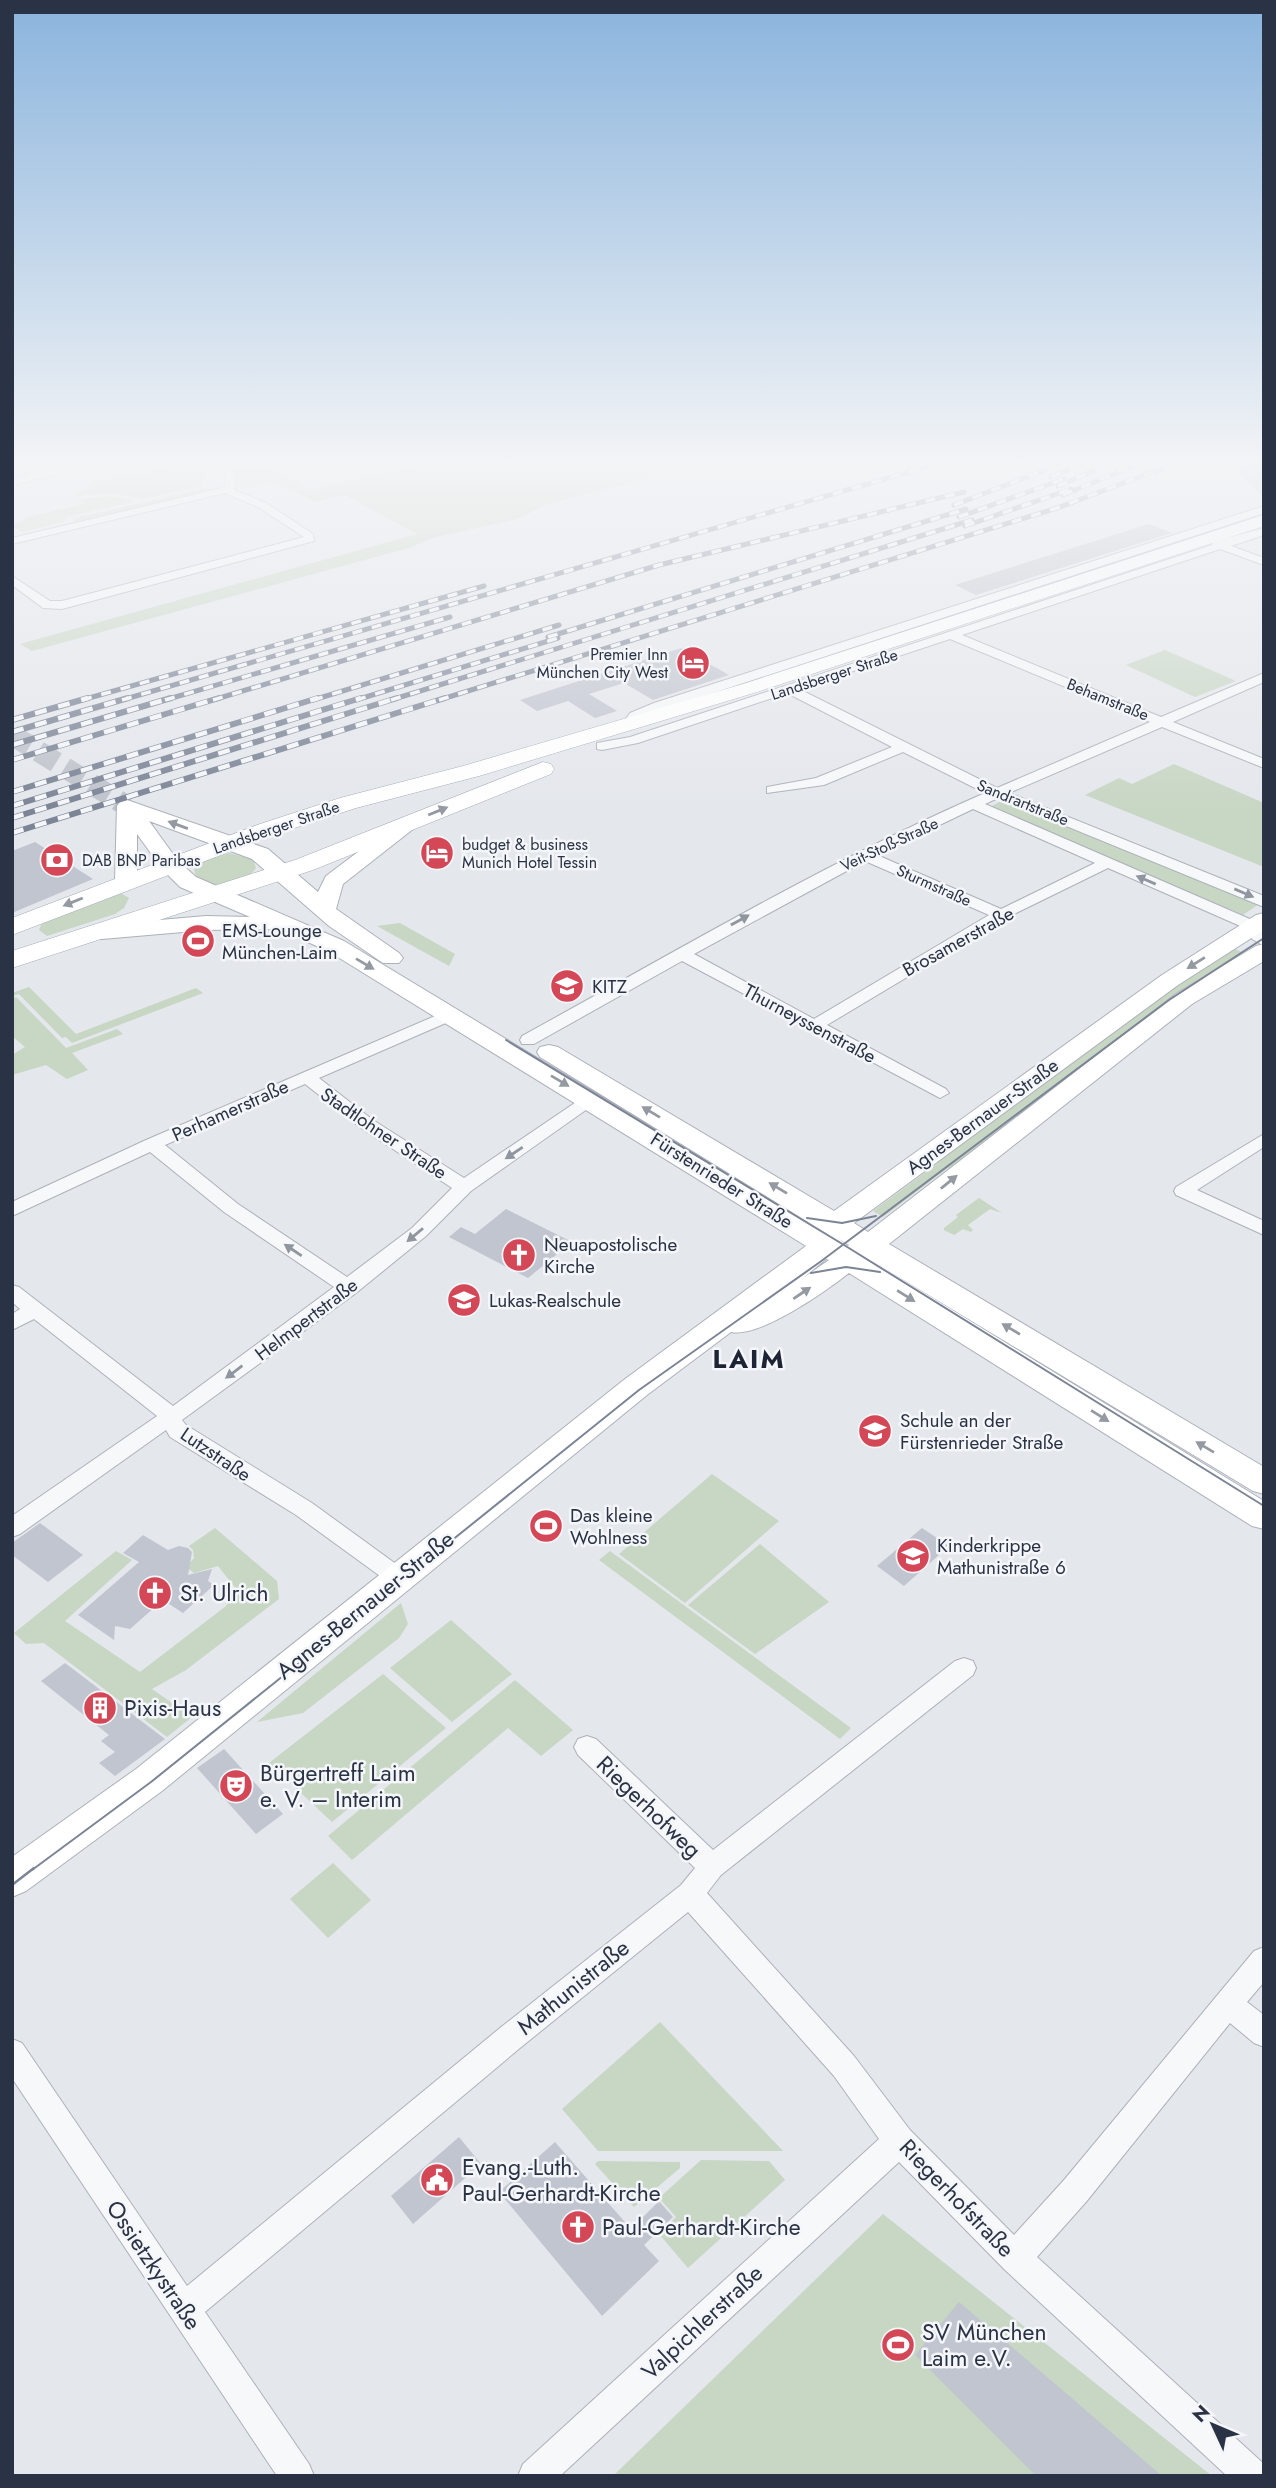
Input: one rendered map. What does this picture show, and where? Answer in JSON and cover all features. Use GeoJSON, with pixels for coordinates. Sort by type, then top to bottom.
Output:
{"type":"FeatureCollection","features":[{"type":"Feature","properties":{"kind":"main road","name":"Landsberger Straße"},"geometry":{"type":"LineString","coordinates":[[12,926],[230,842],[348,803],[471,771],[767,683],[1084,579]]}},
{"type":"Feature","properties":{"kind":"main road","name":"Landsberger Straße"},"geometry":{"type":"LineString","coordinates":[[12,960],[284,872],[767,683]]}},
{"type":"Feature","properties":{"kind":"main road","name":"Fürstenrieder Straße"},"geometry":{"type":"LineString","coordinates":[[127,806],[260,854],[325,910],[378,950],[528,1040],[1264,1517]]}},
{"type":"Feature","properties":{"kind":"main road"},"geometry":{"type":"LineString","coordinates":[[127,806],[146,827],[169,865]]}},
{"type":"Feature","properties":{"kind":"main road"},"geometry":{"type":"LineString","coordinates":[[127,806],[127,881]]}},
{"type":"Feature","properties":{"kind":"main road"},"geometry":{"type":"LineString","coordinates":[[325,910],[334,881],[410,822]]}},
{"type":"Feature","properties":{"kind":"main road","name":"Fürstenrieder Straße"},"geometry":{"type":"LineString","coordinates":[[169,865],[188,883],[335,946],[591,1100],[1264,1482]]}},
{"type":"Feature","properties":{"kind":"main road","name":"Agnes-Bernauer-Straße"},"geometry":{"type":"LineString","coordinates":[[845,1243],[1170,979],[1261,922]]}},
{"type":"Feature","properties":{"kind":"main road"},"geometry":{"type":"LineString","coordinates":[[102,932],[206,923],[287,924]]}},
{"type":"Feature","properties":{"kind":"main road","name":"Agnes-Bernauer-Straße"},"geometry":{"type":"LineString","coordinates":[[12,1879],[149,1780],[636,1387],[717,1330],[735,1313],[814,1256],[845,1243],[1196,992],[1264,951]]}},
{"type":"Feature","properties":{"kind":"street"},"geometry":{"type":"LineString","coordinates":[[12,579],[47,605],[62,606],[162,579]]}},
{"type":"Feature","properties":{"kind":"street","name":"Behamstraße"},"geometry":{"type":"LineString","coordinates":[[954,622],[1163,722],[1264,764]]}},
{"type":"Feature","properties":{"kind":"street","name":"Veit-Stoß-Straße"},"geometry":{"type":"LineString","coordinates":[[528,1040],[680,953],[830,872],[973,804],[1264,677]]}},
{"type":"Feature","properties":{"kind":"street","name":"Landsberger Straße"},"geometry":{"type":"LineString","coordinates":[[602,746],[634,740],[767,683]]}},
{"type":"Feature","properties":{"kind":"street","name":"Sandrartstraße"},"geometry":{"type":"LineString","coordinates":[[767,683],[1000,793],[1261,922]]}},
{"type":"Feature","properties":{"kind":"street"},"geometry":{"type":"LineString","coordinates":[[772,790],[819,782],[904,747]]}},
{"type":"Feature","properties":{"kind":"street","name":"Sandrartstraße"},"geometry":{"type":"LineString","coordinates":[[973,804],[1106,863],[1261,922]]}},
{"type":"Feature","properties":{"kind":"street","name":"Sturmstraße"},"geometry":{"type":"LineString","coordinates":[[867,856],[1001,915]]}},
{"type":"Feature","properties":{"kind":"street","name":"Brosamerstraße"},"geometry":{"type":"LineString","coordinates":[[815,1025],[1001,915],[1106,863]]}},
{"type":"Feature","properties":{"kind":"street","name":"Thurneyssenstraße"},"geometry":{"type":"LineString","coordinates":[[680,953],[940,1094]]}},
{"type":"Feature","properties":{"kind":"street","name":"Perhamerstraße"},"geometry":{"type":"LineString","coordinates":[[12,1210],[152,1144],[449,1015]]}},
{"type":"Feature","properties":{"kind":"street","name":"Stadtlohner Straße"},"geometry":{"type":"LineString","coordinates":[[306,1076],[367,1124],[464,1187]]}},
{"type":"Feature","properties":{"kind":"street","name":"Helmpertstraße"},"geometry":{"type":"LineString","coordinates":[[15,1521],[196,1402],[419,1232],[464,1187],[591,1100]]}},
{"type":"Feature","properties":{"kind":"street"},"geometry":{"type":"LineString","coordinates":[[1182,1191],[1264,1139]]}},
{"type":"Feature","properties":{"kind":"street"},"geometry":{"type":"LineString","coordinates":[[152,1144],[231,1208],[349,1288]]}},
{"type":"Feature","properties":{"kind":"street"},"geometry":{"type":"LineString","coordinates":[[1182,1191],[1264,1229]]}},
{"type":"Feature","properties":{"kind":"street","name":"Lutzstraße"},"geometry":{"type":"LineString","coordinates":[[12,1292],[162,1407],[178,1431],[304,1509],[399,1578]]}},
{"type":"Feature","properties":{"kind":"street"},"geometry":{"type":"LineString","coordinates":[[12,1323],[33,1310]]}},
{"type":"Feature","properties":{"kind":"street","name":"Mathunistraße"},"geometry":{"type":"LineString","coordinates":[[183,2310],[510,2038],[690,1894],[712,1867],[964,1668]]}},
{"type":"Feature","properties":{"kind":"street","name":"Riegerhofweg"},"geometry":{"type":"LineString","coordinates":[[587,1747],[712,1867]]}},
{"type":"Feature","properties":{"kind":"street","name":"Riegerhofstraße"},"geometry":{"type":"LineString","coordinates":[[690,1894],[844,2066],[899,2141],[1015,2258],[1252,2476]]}},
{"type":"Feature","properties":{"kind":"street"},"geometry":{"type":"LineString","coordinates":[[1015,2258],[1075,2191],[1264,1960]]}},
{"type":"Feature","properties":{"kind":"street"},"geometry":{"type":"LineString","coordinates":[[1228,2004],[1264,2033]]}},
{"type":"Feature","properties":{"kind":"street","name":"Ossietzkystraße"},"geometry":{"type":"LineString","coordinates":[[12,2053],[297,2476]]}},
{"type":"Feature","properties":{"kind":"street","name":"Valpichlerstraße"},"geometry":{"type":"LineString","coordinates":[[535,2476],[899,2141]]}},
{"type":"Feature","properties":{"kind":"green space"},"geometry":{"type":"Polygon","coordinates":[[[254,579],[295,579],[32,651],[20,644],[254,579]]]}},
{"type":"Feature","properties":{"kind":"green space"},"geometry":{"type":"Polygon","coordinates":[[[1165,650],[1236,681],[1195,697],[1126,665],[1165,650]]]}},
{"type":"Feature","properties":{"kind":"green space"},"geometry":{"type":"Polygon","coordinates":[[[1174,764],[1264,803],[1264,867],[1085,795],[1119,778],[1132,784],[1174,764]]]}},
{"type":"Feature","properties":{"kind":"green space"},"geometry":{"type":"Polygon","coordinates":[[[1007,798],[1259,904],[1243,915],[990,807],[1007,798]]]}},
{"type":"Feature","properties":{"kind":"green space"},"geometry":{"type":"Polygon","coordinates":[[[229,853],[253,859],[256,868],[243,879],[223,884],[204,882],[197,877],[194,869],[202,860],[229,853]]]}},
{"type":"Feature","properties":{"kind":"green space"},"geometry":{"type":"Polygon","coordinates":[[[119,892],[129,898],[124,908],[115,914],[47,936],[39,930],[42,923],[119,892]]]}},
{"type":"Feature","properties":{"kind":"green space"},"geometry":{"type":"Polygon","coordinates":[[[400,923],[455,954],[449,966],[377,926],[400,923]]]}},
{"type":"Feature","properties":{"kind":"green space"},"geometry":{"type":"Polygon","coordinates":[[[1229,946],[1248,955],[1067,1082],[1062,1081],[1052,1089],[1055,1091],[954,1171],[948,1168],[883,1217],[873,1211],[938,1163],[933,1159],[1229,946]]]}},
{"type":"Feature","properties":{"kind":"green space"},"geometry":{"type":"Polygon","coordinates":[[[29,987],[76,1034],[196,988],[203,993],[72,1043],[66,1037],[62,1038],[19,994],[12,996],[12,993],[29,987]]]}},
{"type":"Feature","properties":{"kind":"green space"},"geometry":{"type":"Polygon","coordinates":[[[16,997],[66,1048],[117,1029],[123,1034],[72,1053],[88,1070],[67,1079],[46,1065],[12,1075],[12,1055],[25,1047],[12,1036],[12,999],[16,997]]]}},
{"type":"Feature","properties":{"kind":"green space"},"geometry":{"type":"Polygon","coordinates":[[[979,1198],[1002,1213],[990,1209],[968,1225],[973,1230],[971,1232],[963,1229],[954,1235],[944,1230],[958,1217],[956,1215],[979,1198]]]}},
{"type":"Feature","properties":{"kind":"green space"},"geometry":{"type":"Polygon","coordinates":[[[712,1474],[779,1521],[685,1603],[619,1554],[712,1474]]]}},
{"type":"Feature","properties":{"kind":"green space"},"geometry":{"type":"Polygon","coordinates":[[[215,1528],[277,1581],[279,1599],[186,1670],[152,1689],[192,1717],[167,1737],[44,1643],[26,1644],[14,1633],[116,1551],[132,1560],[65,1621],[140,1672],[226,1606],[237,1590],[218,1566],[194,1573],[186,1567],[194,1558],[193,1550],[189,1546],[215,1528]]]}},
{"type":"Feature","properties":{"kind":"green space"},"geometry":{"type":"Polygon","coordinates":[[[760,1544],[829,1602],[755,1654],[688,1605],[760,1544]]]}},
{"type":"Feature","properties":{"kind":"green space"},"geometry":{"type":"Polygon","coordinates":[[[610,1551],[851,1728],[840,1739],[599,1560],[610,1551]]]}},
{"type":"Feature","properties":{"kind":"green space"},"geometry":{"type":"Polygon","coordinates":[[[401,1603],[408,1624],[399,1638],[303,1713],[257,1722],[401,1603]]]}},
{"type":"Feature","properties":{"kind":"green space"},"geometry":{"type":"Polygon","coordinates":[[[451,1620],[512,1674],[452,1722],[390,1668],[451,1620]]]}},
{"type":"Feature","properties":{"kind":"green space"},"geometry":{"type":"Polygon","coordinates":[[[383,1674],[446,1728],[332,1822],[269,1763],[383,1674]]]}},
{"type":"Feature","properties":{"kind":"green space"},"geometry":{"type":"Polygon","coordinates":[[[515,1680],[573,1730],[541,1756],[508,1728],[352,1860],[328,1836],[515,1680]]]}},
{"type":"Feature","properties":{"kind":"green space"},"geometry":{"type":"Polygon","coordinates":[[[333,1863],[371,1900],[328,1938],[290,1899],[333,1863]]]}},
{"type":"Feature","properties":{"kind":"green space"},"geometry":{"type":"Polygon","coordinates":[[[660,2022],[783,2151],[598,2151],[562,2109],[660,2022]]]}},
{"type":"Feature","properties":{"kind":"green space"},"geometry":{"type":"Polygon","coordinates":[[[701,2160],[769,2161],[785,2180],[688,2268],[659,2234],[676,2217],[659,2198],[701,2160]]]}},
{"type":"Feature","properties":{"kind":"green space"},"geometry":{"type":"Polygon","coordinates":[[[598,2161],[680,2162],[680,2168],[634,2207],[595,2164],[598,2161]]]}},
{"type":"Feature","properties":{"kind":"green space","name":"SV München Laim e.V."},"geometry":{"type":"Polygon","coordinates":[[[883,2214],[1212,2476],[613,2476],[883,2214]]]}},
{"type":"Feature","properties":{"kind":"building"},"geometry":{"type":"Polygon","coordinates":[[[974,579],[1026,579],[976,595],[955,585],[974,579]]]}},
{"type":"Feature","properties":{"kind":"building"},"geometry":{"type":"Polygon","coordinates":[[[681,648],[729,675],[653,700],[624,683],[589,694],[617,711],[595,718],[568,701],[537,711],[520,700],[681,648]]]}},
{"type":"Feature","properties":{"kind":"building"},"geometry":{"type":"Polygon","coordinates":[[[35,842],[93,879],[12,913],[12,851],[35,842]]]}},
{"type":"Feature","properties":{"kind":"building","name":"Neuapostolische Kirche"},"geometry":{"type":"Polygon","coordinates":[[[506,1209],[572,1242],[528,1278],[449,1237],[461,1227],[475,1234],[506,1209]]]}},
{"type":"Feature","properties":{"kind":"building"},"geometry":{"type":"Polygon","coordinates":[[[40,1523],[83,1555],[48,1582],[12,1555],[12,1543],[40,1523]]]}},
{"type":"Feature","properties":{"kind":"building","name":"Kinderkrippe Mathunistraße 6"},"geometry":{"type":"Polygon","coordinates":[[[922,1528],[949,1546],[904,1586],[877,1566],[922,1528]]]}},
{"type":"Feature","properties":{"kind":"building","name":"St. Ulrich"},"geometry":{"type":"Polygon","coordinates":[[[143,1535],[168,1550],[179,1546],[188,1548],[192,1552],[188,1575],[212,1569],[208,1581],[214,1585],[183,1613],[163,1600],[130,1629],[115,1626],[114,1640],[78,1615],[139,1562],[123,1553],[143,1535]]]}},
{"type":"Feature","properties":{"kind":"building","name":"Pixis-Haus"},"geometry":{"type":"Polygon","coordinates":[[[65,1663],[165,1739],[115,1776],[99,1763],[115,1752],[101,1741],[109,1735],[41,1681],[65,1663]]]}},
{"type":"Feature","properties":{"kind":"building","name":"Bürgertreff Laim e. V. – Interim"},"geometry":{"type":"Polygon","coordinates":[[[224,1749],[283,1814],[256,1834],[197,1768],[224,1749]]]}},
{"type":"Feature","properties":{"kind":"building","name":"Evang.-Luth. Paul-Gerhardt-Kirche"},"geometry":{"type":"Polygon","coordinates":[[[459,2137],[481,2164],[413,2224],[391,2196],[459,2137]]]}},
{"type":"Feature","properties":{"kind":"building","name":"Paul-Gerhardt-Kirche"},"geometry":{"type":"Polygon","coordinates":[[[555,2142],[631,2229],[659,2201],[673,2217],[644,2245],[659,2261],[602,2316],[499,2192],[555,2142]]]}},
{"type":"Feature","properties":{"kind":"building"},"geometry":{"type":"Polygon","coordinates":[[[959,2302],[1162,2476],[1036,2476],[915,2355],[959,2302]]]}},
{"type":"Feature","properties":{"kind":"tunnel"},"geometry":{"type":"LineString","coordinates":[[12,735],[127,806]]}},
{"type":"Feature","properties":{"kind":"tram line"},"geometry":{"type":"LineString","coordinates":[[843,1245],[1169,1000],[1264,938]]}},
{"type":"Feature","properties":{"kind":"tram line"},"geometry":{"type":"LineString","coordinates":[[506,1040],[843,1245]]}},
{"type":"Feature","properties":{"kind":"tram line"},"geometry":{"type":"LineString","coordinates":[[807,1218],[842,1223],[876,1216]]}},
{"type":"Feature","properties":{"kind":"tram line"},"geometry":{"type":"LineString","coordinates":[[32,1870],[151,1782],[639,1390],[843,1245]]}},
{"type":"Feature","properties":{"kind":"tram line"},"geometry":{"type":"LineString","coordinates":[[843,1245],[1264,1506]]}},
{"type":"Feature","properties":{"kind":"tram line"},"geometry":{"type":"LineString","coordinates":[[811,1273],[846,1267],[880,1272]]}},
{"type":"Feature","properties":{"kind":"tram line"},"geometry":{"type":"LineString","coordinates":[[12,1885],[34,1868]]}},
{"type":"Feature","properties":{"kind":"railway"},"geometry":{"type":"LineString","coordinates":[[122,700],[539,579]]}},
{"type":"Feature","properties":{"kind":"railway"},"geometry":{"type":"LineString","coordinates":[[213,700],[612,579]]}},
{"type":"Feature","properties":{"kind":"railway"},"geometry":{"type":"LineString","coordinates":[[548,637],[737,579]]}},
{"type":"Feature","properties":{"kind":"railway"},"geometry":{"type":"LineString","coordinates":[[391,700],[781,579]]}},
{"type":"Feature","properties":{"kind":"railway"},"geometry":{"type":"LineString","coordinates":[[439,700],[828,579]]}},
{"type":"Feature","properties":{"kind":"railway"},"geometry":{"type":"LineString","coordinates":[[82,700],[484,586]]}},
{"type":"Feature","properties":{"kind":"railway"},"geometry":{"type":"LineString","coordinates":[[165,700],[450,617]]}},
{"type":"Feature","properties":{"kind":"railway"},"geometry":{"type":"LineString","coordinates":[[313,700],[559,625]]}},
{"type":"Feature","properties":{"kind":"railway"},"geometry":{"type":"LineString","coordinates":[[356,700],[558,638]]}},
{"type":"Feature","properties":{"kind":"railway"},"geometry":{"type":"LineString","coordinates":[[12,720],[88,698]]}},
{"type":"Feature","properties":{"kind":"railway"},"geometry":{"type":"LineString","coordinates":[[12,732],[128,698]]}},
{"type":"Feature","properties":{"kind":"railway"},"geometry":{"type":"LineString","coordinates":[[12,745],[171,698]]}},
{"type":"Feature","properties":{"kind":"railway"},"geometry":{"type":"LineString","coordinates":[[12,760],[219,698]]}},
{"type":"Feature","properties":{"kind":"railway"},"geometry":{"type":"LineString","coordinates":[[12,792],[318,698]]}},
{"type":"Feature","properties":{"kind":"railway"},"geometry":{"type":"LineString","coordinates":[[12,806],[361,698]]}},
{"type":"Feature","properties":{"kind":"railway"},"geometry":{"type":"LineString","coordinates":[[12,818],[397,698]]}},
{"type":"Feature","properties":{"kind":"railway"},"geometry":{"type":"LineString","coordinates":[[12,833],[445,698]]}},
{"type":"Feature","properties":{"kind":"place","name":"Premier Inn München City West"},"geometry":{"type":"Point","coordinates":[693,663]}},
{"type":"Feature","properties":{"kind":"place","name":"budget & business Munich Hotel Tessin"},"geometry":{"type":"Point","coordinates":[437,853]}},
{"type":"Feature","properties":{"kind":"place","name":"DAB BNP Paribas"},"geometry":{"type":"Point","coordinates":[57,860]}},
{"type":"Feature","properties":{"kind":"place","name":"EMS-Lounge München-Laim"},"geometry":{"type":"Point","coordinates":[198,941]}},
{"type":"Feature","properties":{"kind":"place","name":"KITZ"},"geometry":{"type":"Point","coordinates":[567,986]}},
{"type":"Feature","properties":{"kind":"place","name":"Neuapostolische Kirche"},"geometry":{"type":"Point","coordinates":[519,1255]}},
{"type":"Feature","properties":{"kind":"place","name":"Lukas-Realschule"},"geometry":{"type":"Point","coordinates":[464,1300]}},
{"type":"Feature","properties":{"kind":"place","name":"Schule an der Fürstenrieder Straße"},"geometry":{"type":"Point","coordinates":[875,1431]}},
{"type":"Feature","properties":{"kind":"place","name":"Das kleine Wohlness"},"geometry":{"type":"Point","coordinates":[546,1526]}},
{"type":"Feature","properties":{"kind":"place","name":"Kinderkrippe Mathunistraße 6"},"geometry":{"type":"Point","coordinates":[913,1556]}},
{"type":"Feature","properties":{"kind":"place","name":"St. Ulrich"},"geometry":{"type":"Point","coordinates":[155,1593]}},
{"type":"Feature","properties":{"kind":"place","name":"Pixis-Haus"},"geometry":{"type":"Point","coordinates":[100,1708]}},
{"type":"Feature","properties":{"kind":"place","name":"Bürgertreff Laim e. V. – Interim"},"geometry":{"type":"Point","coordinates":[236,1786]}},
{"type":"Feature","properties":{"kind":"place","name":"Evang.-Luth. Paul-Gerhardt-Kirche"},"geometry":{"type":"Point","coordinates":[437,2180]}},
{"type":"Feature","properties":{"kind":"place","name":"Paul-Gerhardt-Kirche"},"geometry":{"type":"Point","coordinates":[578,2227]}},
{"type":"Feature","properties":{"kind":"place","name":"SV München Laim e.V."},"geometry":{"type":"Point","coordinates":[898,2345]}},
{"type":"Feature","properties":{"kind":"district","name":"LAIM"},"geometry":{"type":"Point","coordinates":[749,1359]}}]}
